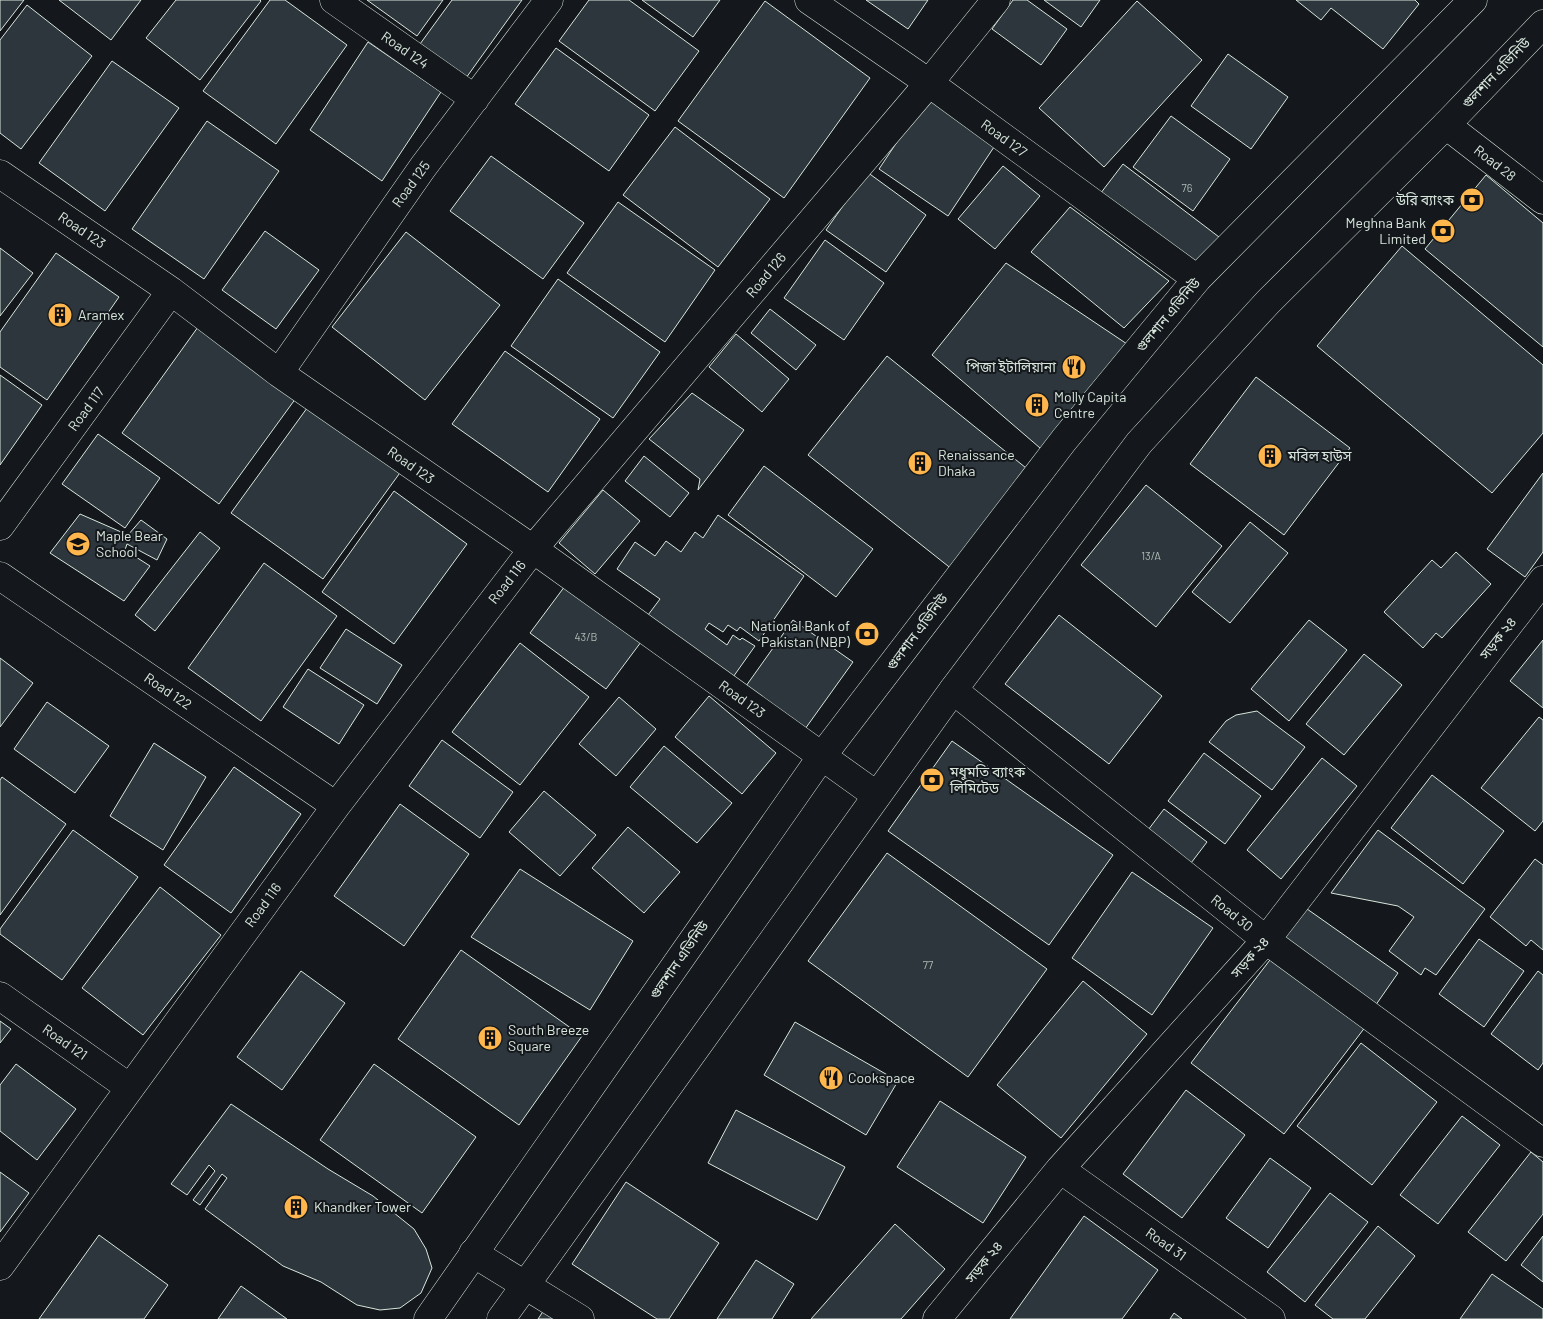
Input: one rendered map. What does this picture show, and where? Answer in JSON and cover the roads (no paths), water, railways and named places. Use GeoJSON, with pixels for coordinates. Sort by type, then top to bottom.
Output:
{"type":"FeatureCollection","features":[{"type":"Feature","properties":{"kind":"street","name":"Road 124"},"geometry":{"type":"LineString","coordinates":[[334,0],[476,99]]}},
{"type":"Feature","properties":{"kind":"street","name":"Road 125"},"geometry":{"type":"LineString","coordinates":[[279,373],[423,168],[549,0]]}},
{"type":"Feature","properties":{"kind":"street","name":"Road 127"},"geometry":{"type":"LineString","coordinates":[[809,0],[929,83],[1197,279]]}},
{"type":"Feature","properties":{"kind":"street","name":"Road 126"},"geometry":{"type":"LineString","coordinates":[[533,549],[929,83],[996,0]]}},
{"type":"Feature","properties":{"kind":"street","name":"গুলশান এভিনিউ"},"geometry":{"type":"LineString","coordinates":[[428,1319],[822,756],[1064,440],[1197,279],[1473,0]]}},
{"type":"Feature","properties":{"kind":"street","name":"গুলশান এভিনিউ"},"geometry":{"type":"LineString","coordinates":[[501,1319],[876,795],[1140,443],[1268,302],[1446,125],[1543,24]]}},
{"type":"Feature","properties":{"kind":"street","name":"Road 28"},"geometry":{"type":"LineString","coordinates":[[1446,125],[1543,200]]}},
{"type":"Feature","properties":{"kind":"street","name":"Road 123"},"geometry":{"type":"LineString","coordinates":[[0,174],[171,291],[279,373],[533,549],[876,795]]}},
{"type":"Feature","properties":{"kind":"street","name":"Road 117"},"geometry":{"type":"LineString","coordinates":[[0,526],[171,291]]}},
{"type":"Feature","properties":{"kind":"street","name":"Road 116"},"geometry":{"type":"LineString","coordinates":[[0,1266],[336,806],[533,549]]}},
{"type":"Feature","properties":{"kind":"street","name":"Road 122"},"geometry":{"type":"LineString","coordinates":[[0,576],[336,806]]}},
{"type":"Feature","properties":{"kind":"street","name":"সড়ক ২৪"},"geometry":{"type":"LineString","coordinates":[[937,1319],[1060,1169],[1266,940],[1543,580]]}},
{"type":"Feature","properties":{"kind":"street","name":"Road 30"},"geometry":{"type":"LineString","coordinates":[[953,690],[1266,940],[1541,1139]]}},
{"type":"Feature","properties":{"kind":"street","name":"Road 121"},"geometry":{"type":"LineString","coordinates":[[0,996],[130,1088]]}},
{"type":"Feature","properties":{"kind":"street","name":"Road 31"},"geometry":{"type":"LineString","coordinates":[[1060,1169],[1271,1319]]}},
{"type":"Feature","properties":{"kind":"street"},"geometry":{"type":"LineString","coordinates":[[473,1253],[580,1319]]}},
{"type":"Feature","properties":{"kind":"place","name":"উরি ব্যাংক"},"geometry":{"type":"Point","coordinates":[1472,200]}},
{"type":"Feature","properties":{"kind":"place","name":"Meghna Bank Limited"},"geometry":{"type":"Point","coordinates":[1443,231]}},
{"type":"Feature","properties":{"kind":"place","name":"Aramex"},"geometry":{"type":"Point","coordinates":[60,315]}},
{"type":"Feature","properties":{"kind":"place","name":"পিজা ইটালিয়ানা"},"geometry":{"type":"Point","coordinates":[1074,367]}},
{"type":"Feature","properties":{"kind":"place","name":"Molly Capita Centre"},"geometry":{"type":"Point","coordinates":[1037,405]}},
{"type":"Feature","properties":{"kind":"place","name":"মবিল হাউস"},"geometry":{"type":"Point","coordinates":[1270,456]}},
{"type":"Feature","properties":{"kind":"place","name":"Renaissance Dhaka"},"geometry":{"type":"Point","coordinates":[920,463]}},
{"type":"Feature","properties":{"kind":"place","name":"Maple Bear School"},"geometry":{"type":"Point","coordinates":[78,544]}},
{"type":"Feature","properties":{"kind":"place","name":"National Bank of Pakistan (NBP)"},"geometry":{"type":"Point","coordinates":[867,634]}},
{"type":"Feature","properties":{"kind":"place","name":"মধুমতি ব্যাংক লিমিটেড"},"geometry":{"type":"Point","coordinates":[932,780]}},
{"type":"Feature","properties":{"kind":"place","name":"South Breeze Square"},"geometry":{"type":"Point","coordinates":[490,1038]}},
{"type":"Feature","properties":{"kind":"place","name":"Cookspace"},"geometry":{"type":"Point","coordinates":[831,1078]}},
{"type":"Feature","properties":{"kind":"place","name":"Khandker Tower"},"geometry":{"type":"Point","coordinates":[296,1207]}}]}
